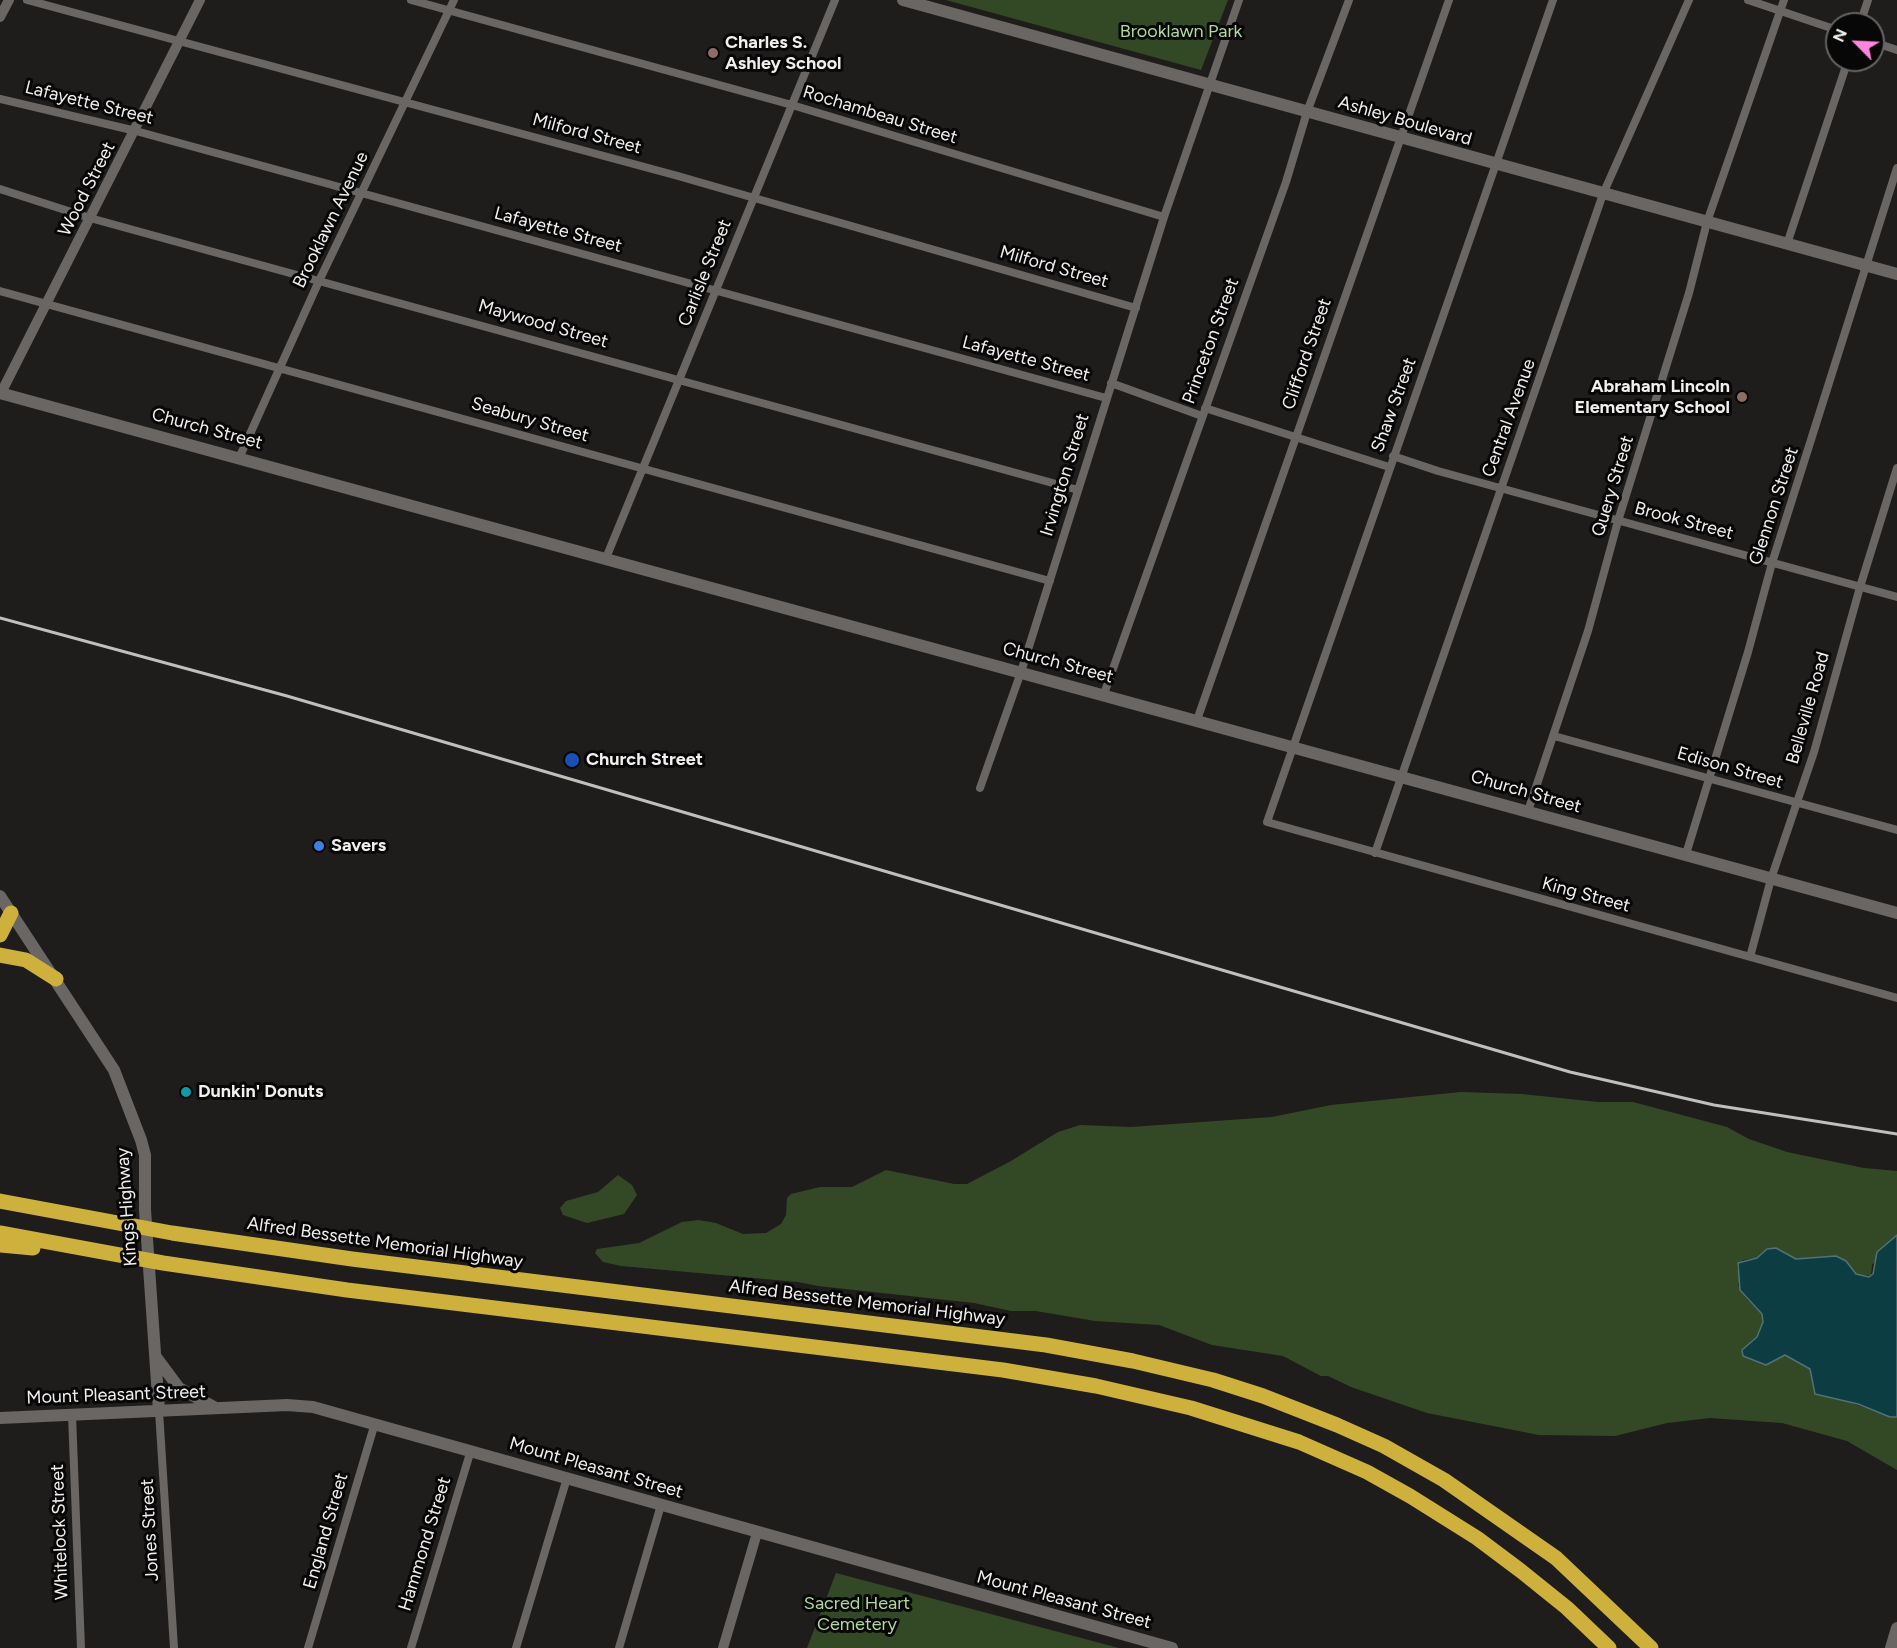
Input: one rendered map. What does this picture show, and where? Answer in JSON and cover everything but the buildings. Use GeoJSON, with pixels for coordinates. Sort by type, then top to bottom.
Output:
{"type":"FeatureCollection","features":[{"type":"Feature","properties":{"kind":"highway"},"geometry":{"type":"LineString","coordinates":[[0,935],[5,916]]}},
{"type":"Feature","properties":{"kind":"highway"},"geometry":{"type":"LineString","coordinates":[[0,955],[26,960],[56,979]]}},
{"type":"Feature","properties":{"kind":"highway"},"geometry":{"type":"LineString","coordinates":[[0,1193],[84,1217]]}},
{"type":"Feature","properties":{"kind":"highway","name":"Alfred Bessette Memorial Highway"},"geometry":{"type":"LineString","coordinates":[[0,1202],[373,1262],[1046,1345],[1133,1361],[1213,1380],[1271,1399],[1345,1428],[1444,1480],[1556,1557],[1651,1648]]}},
{"type":"Feature","properties":{"kind":"highway"},"geometry":{"type":"LineString","coordinates":[[0,1233],[106,1254],[414,1299],[973,1366],[1096,1386],[1191,1408],[1299,1442],[1367,1472],[1410,1496],[1477,1538],[1521,1571],[1568,1608],[1609,1648]]}},
{"type":"Feature","properties":{"kind":"highway"},"geometry":{"type":"LineString","coordinates":[[0,1245],[106,1254]]}},
{"type":"Feature","properties":{"kind":"main road","name":"Ashley Boulevard"},"geometry":{"type":"LineString","coordinates":[[903,0],[1897,274]]}},
{"type":"Feature","properties":{"kind":"main road","name":"Church Street"},"geometry":{"type":"LineString","coordinates":[[1,393],[240,456],[1897,913]]}},
{"type":"Feature","properties":{"kind":"main road","name":"Kings Highway"},"geometry":{"type":"LineString","coordinates":[[0,896],[5,916],[56,979],[108,1059],[123,1090],[145,1155],[145,1210],[159,1411]]}},
{"type":"Feature","properties":{"kind":"main road"},"geometry":{"type":"LineString","coordinates":[[155,1356],[179,1388],[218,1408]]}},
{"type":"Feature","properties":{"kind":"main road","name":"Mount Pleasant Street"},"geometry":{"type":"LineString","coordinates":[[0,1418],[300,1405],[375,1423],[757,1533],[1172,1648]]}},
{"type":"Feature","properties":{"kind":"main road"},"geometry":{"type":"LineString","coordinates":[[1891,1648],[1897,1628]]}},
{"type":"Feature","properties":{"kind":"street"},"geometry":{"type":"LineString","coordinates":[[0,17],[9,0]]}},
{"type":"Feature","properties":{"kind":"street","name":"Milford Street"},"geometry":{"type":"LineString","coordinates":[[27,0],[754,197],[1136,308]]}},
{"type":"Feature","properties":{"kind":"street","name":"Wood Street"},"geometry":{"type":"LineString","coordinates":[[1,393],[136,131],[200,0]]}},
{"type":"Feature","properties":{"kind":"street","name":"Rochambeau Street"},"geometry":{"type":"LineString","coordinates":[[411,0],[792,105],[1164,217]]}},
{"type":"Feature","properties":{"kind":"street","name":"Brooklawn Avenue"},"geometry":{"type":"LineString","coordinates":[[240,456],[319,281],[454,0]]}},
{"type":"Feature","properties":{"kind":"street","name":"Carlisle Street"},"geometry":{"type":"LineString","coordinates":[[606,558],[835,0]]}},
{"type":"Feature","properties":{"kind":"street","name":"Irvington Street"},"geometry":{"type":"LineString","coordinates":[[980,788],[1021,672],[1164,217],[1239,0]]}},
{"type":"Feature","properties":{"kind":"street","name":"Princeton Street"},"geometry":{"type":"LineString","coordinates":[[1104,694],[1286,182],[1307,112],[1349,0]]}},
{"type":"Feature","properties":{"kind":"street","name":"Clifford Street"},"geometry":{"type":"LineString","coordinates":[[1197,720],[1449,0]]}},
{"type":"Feature","properties":{"kind":"street","name":"Shaw Street"},"geometry":{"type":"LineString","coordinates":[[1267,822],[1494,164],[1553,0]]}},
{"type":"Feature","properties":{"kind":"street","name":"Central Avenue"},"geometry":{"type":"LineString","coordinates":[[1375,853],[1604,194],[1689,0]]}},
{"type":"Feature","properties":{"kind":"street"},"geometry":{"type":"LineString","coordinates":[[1748,0],[1825,26]]}},
{"type":"Feature","properties":{"kind":"street","name":"Query Street"},"geometry":{"type":"LineString","coordinates":[[1528,811],[1588,631],[1618,520],[1689,293],[1707,222],[1784,0]]}},
{"type":"Feature","properties":{"kind":"street"},"geometry":{"type":"LineString","coordinates":[[1787,244],[1844,72]]}},
{"type":"Feature","properties":{"kind":"street","name":"Lafayette Street"},"geometry":{"type":"LineString","coordinates":[[0,99],[136,131],[1106,398]]}},
{"type":"Feature","properties":{"kind":"street","name":"Glennon Street"},"geometry":{"type":"LineString","coordinates":[[1686,854],[1748,652],[1772,563],[1897,168]]}},
{"type":"Feature","properties":{"kind":"street","name":"Maywood Street"},"geometry":{"type":"LineString","coordinates":[[0,189],[90,218],[1078,490]]}},
{"type":"Feature","properties":{"kind":"street","name":"Seabury Street"},"geometry":{"type":"LineString","coordinates":[[0,291],[1050,581]]}},
{"type":"Feature","properties":{"kind":"street"},"geometry":{"type":"LineString","coordinates":[[1111,383],[1389,467]]}},
{"type":"Feature","properties":{"kind":"street","name":"Brook Street"},"geometry":{"type":"LineString","coordinates":[[1393,456],[1438,471],[1897,597]]}},
{"type":"Feature","properties":{"kind":"street","name":"Belleville Road"},"geometry":{"type":"LineString","coordinates":[[1750,957],[1771,879],[1814,752],[1860,587],[1897,468]]}},
{"type":"Feature","properties":{"kind":"street","name":"Edison Street"},"geometry":{"type":"LineString","coordinates":[[1554,736],[1897,830]]}},
{"type":"Feature","properties":{"kind":"street","name":"King Street"},"geometry":{"type":"LineString","coordinates":[[1267,822],[1897,998]]}},
{"type":"Feature","properties":{"kind":"street","name":"Jones Street"},"geometry":{"type":"LineString","coordinates":[[159,1411],[174,1648]]}},
{"type":"Feature","properties":{"kind":"street","name":"Whitelock Street"},"geometry":{"type":"LineString","coordinates":[[72,1414],[81,1648]]}},
{"type":"Feature","properties":{"kind":"street","name":"England Street"},"geometry":{"type":"LineString","coordinates":[[308,1648],[375,1423]]}},
{"type":"Feature","properties":{"kind":"street","name":"Hammond Street"},"geometry":{"type":"LineString","coordinates":[[411,1648],[471,1450]]}},
{"type":"Feature","properties":{"kind":"street"},"geometry":{"type":"LineString","coordinates":[[516,1648],[567,1478]]}},
{"type":"Feature","properties":{"kind":"street"},"geometry":{"type":"LineString","coordinates":[[619,1648],[661,1505]]}},
{"type":"Feature","properties":{"kind":"street"},"geometry":{"type":"LineString","coordinates":[[723,1648],[757,1533]]}},
{"type":"Feature","properties":{"kind":"green space","name":"Brooklawn Park"},"geometry":{"type":"Polygon","coordinates":[[[946,0],[1228,0],[1201,70],[946,0]]]}},
{"type":"Feature","properties":{"kind":"green space"},"geometry":{"type":"Polygon","coordinates":[[[1461,1092],[1522,1094],[1598,1102],[1633,1102],[1727,1127],[1749,1139],[1787,1152],[1864,1168],[1897,1171],[1897,1235],[1872,1265],[1871,1276],[1856,1274],[1846,1262],[1796,1259],[1776,1248],[1767,1249],[1757,1258],[1743,1260],[1737,1266],[1740,1279],[1738,1285],[1745,1297],[1762,1314],[1763,1322],[1757,1337],[1742,1350],[1745,1357],[1766,1365],[1785,1355],[1810,1369],[1835,1397],[1890,1417],[1897,1417],[1897,1470],[1847,1441],[1782,1423],[1710,1418],[1667,1423],[1615,1436],[1539,1435],[1427,1413],[1351,1387],[1328,1376],[1321,1376],[1283,1356],[1212,1345],[1159,1325],[1095,1321],[1036,1311],[1011,1311],[974,1303],[798,1282],[621,1266],[603,1262],[595,1253],[597,1249],[639,1243],[682,1222],[699,1220],[716,1223],[743,1234],[766,1233],[781,1224],[786,1215],[787,1198],[791,1194],[820,1187],[852,1187],[886,1170],[954,1184],[967,1184],[1011,1161],[1058,1132],[1080,1125],[1131,1127],[1272,1117],[1331,1105],[1461,1092]]]}},
{"type":"Feature","properties":{"kind":"green space"},"geometry":{"type":"Polygon","coordinates":[[[618,1175],[632,1185],[637,1195],[624,1214],[587,1223],[563,1215],[560,1208],[566,1201],[598,1192],[618,1175]]]}},
{"type":"Feature","properties":{"kind":"green space","name":"Sacred Heart Cemetery"},"geometry":{"type":"Polygon","coordinates":[[[836,1573],[1119,1648],[807,1648],[836,1573]]]}},
{"type":"Feature","properties":{"kind":"water"},"geometry":{"type":"Polygon","coordinates":[[[1897,1235],[1897,1417],[1890,1417],[1858,1404],[1815,1394],[1810,1369],[1785,1355],[1766,1365],[1743,1356],[1742,1350],[1757,1337],[1763,1322],[1762,1314],[1740,1290],[1738,1263],[1757,1258],[1767,1249],[1776,1248],[1796,1259],[1836,1256],[1846,1261],[1856,1274],[1869,1277],[1873,1274],[1877,1252],[1897,1235]]]}},
{"type":"Feature","properties":{"kind":"railway"},"geometry":{"type":"LineString","coordinates":[[0,618],[287,696],[1570,1072],[1714,1105],[1897,1134]]}},
{"type":"Feature","properties":{"kind":"place","name":"Charles S. Ashley School"},"geometry":{"type":"Point","coordinates":[713,53]}},
{"type":"Feature","properties":{"kind":"place","name":"Abraham Lincoln Elementary School"},"geometry":{"type":"Point","coordinates":[1742,397]}},
{"type":"Feature","properties":{"kind":"place","name":"Church Street"},"geometry":{"type":"Point","coordinates":[572,760]}},
{"type":"Feature","properties":{"kind":"place","name":"Savers"},"geometry":{"type":"Point","coordinates":[319,846]}},
{"type":"Feature","properties":{"kind":"place","name":"Dunkin' Donuts"},"geometry":{"type":"Point","coordinates":[186,1092]}}]}
